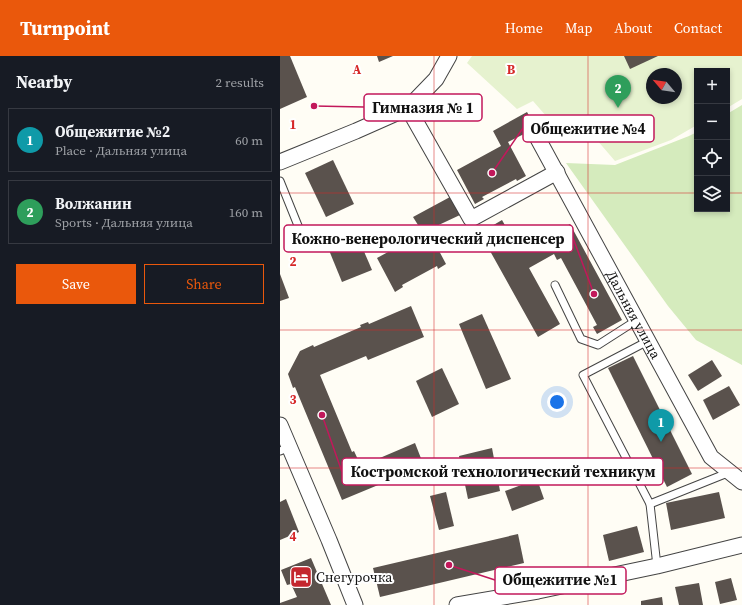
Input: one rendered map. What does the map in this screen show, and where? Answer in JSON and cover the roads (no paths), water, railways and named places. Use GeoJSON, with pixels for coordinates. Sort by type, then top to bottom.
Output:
{"type":"FeatureCollection","features":[{"type":"Feature","properties":{"kind":"street"},"geometry":{"type":"LineString","coordinates":[[280,162],[356,132],[408,108],[436,79],[449,56]]}},
{"type":"Feature","properties":{"kind":"street"},"geometry":{"type":"LineString","coordinates":[[408,108],[471,219],[557,172]]}},
{"type":"Feature","properties":{"kind":"street","name":"Дальняя улица"},"geometry":{"type":"LineString","coordinates":[[538,137],[711,457],[742,482]]}},
{"type":"Feature","properties":{"kind":"street"},"geometry":{"type":"LineString","coordinates":[[280,425],[285,449],[329,540],[355,605]]}},
{"type":"Feature","properties":{"kind":"street"},"geometry":{"type":"LineString","coordinates":[[457,605],[538,592],[657,566],[742,545]]}},
{"type":"Feature","properties":{"kind":"lane"},"geometry":{"type":"LineString","coordinates":[[280,180],[303,238]]}},
{"type":"Feature","properties":{"kind":"lane"},"geometry":{"type":"LineString","coordinates":[[555,285],[581,339],[598,345],[637,320]]}},
{"type":"Feature","properties":{"kind":"lane"},"geometry":{"type":"LineString","coordinates":[[648,341],[584,375],[650,504],[657,566]]}},
{"type":"Feature","properties":{"kind":"lane"},"geometry":{"type":"LineString","coordinates":[[650,504],[730,472]]}},
{"type":"Feature","properties":{"kind":"place","name":"Гимназия № 1"},"geometry":{"type":"Point","coordinates":[314,106]}},
{"type":"Feature","properties":{"kind":"place","name":"Волжанин"},"geometry":{"type":"Point","coordinates":[618,108]}},
{"type":"Feature","properties":{"kind":"place","name":"Общежитие №4"},"geometry":{"type":"Point","coordinates":[492,173]}},
{"type":"Feature","properties":{"kind":"place","name":"Кожно-венерологический диспенсер"},"geometry":{"type":"Point","coordinates":[594,294]}},
{"type":"Feature","properties":{"kind":"place","name":"Костромской технологический техникум"},"geometry":{"type":"Point","coordinates":[322,415]}},
{"type":"Feature","properties":{"kind":"place","name":"Общежитие №2"},"geometry":{"type":"Point","coordinates":[661,442]}},
{"type":"Feature","properties":{"kind":"place","name":"Общежитие №1"},"geometry":{"type":"Point","coordinates":[449,565]}},
{"type":"Feature","properties":{"kind":"place","name":"Снегурочка"},"geometry":{"type":"Point","coordinates":[301,577]}}]}
